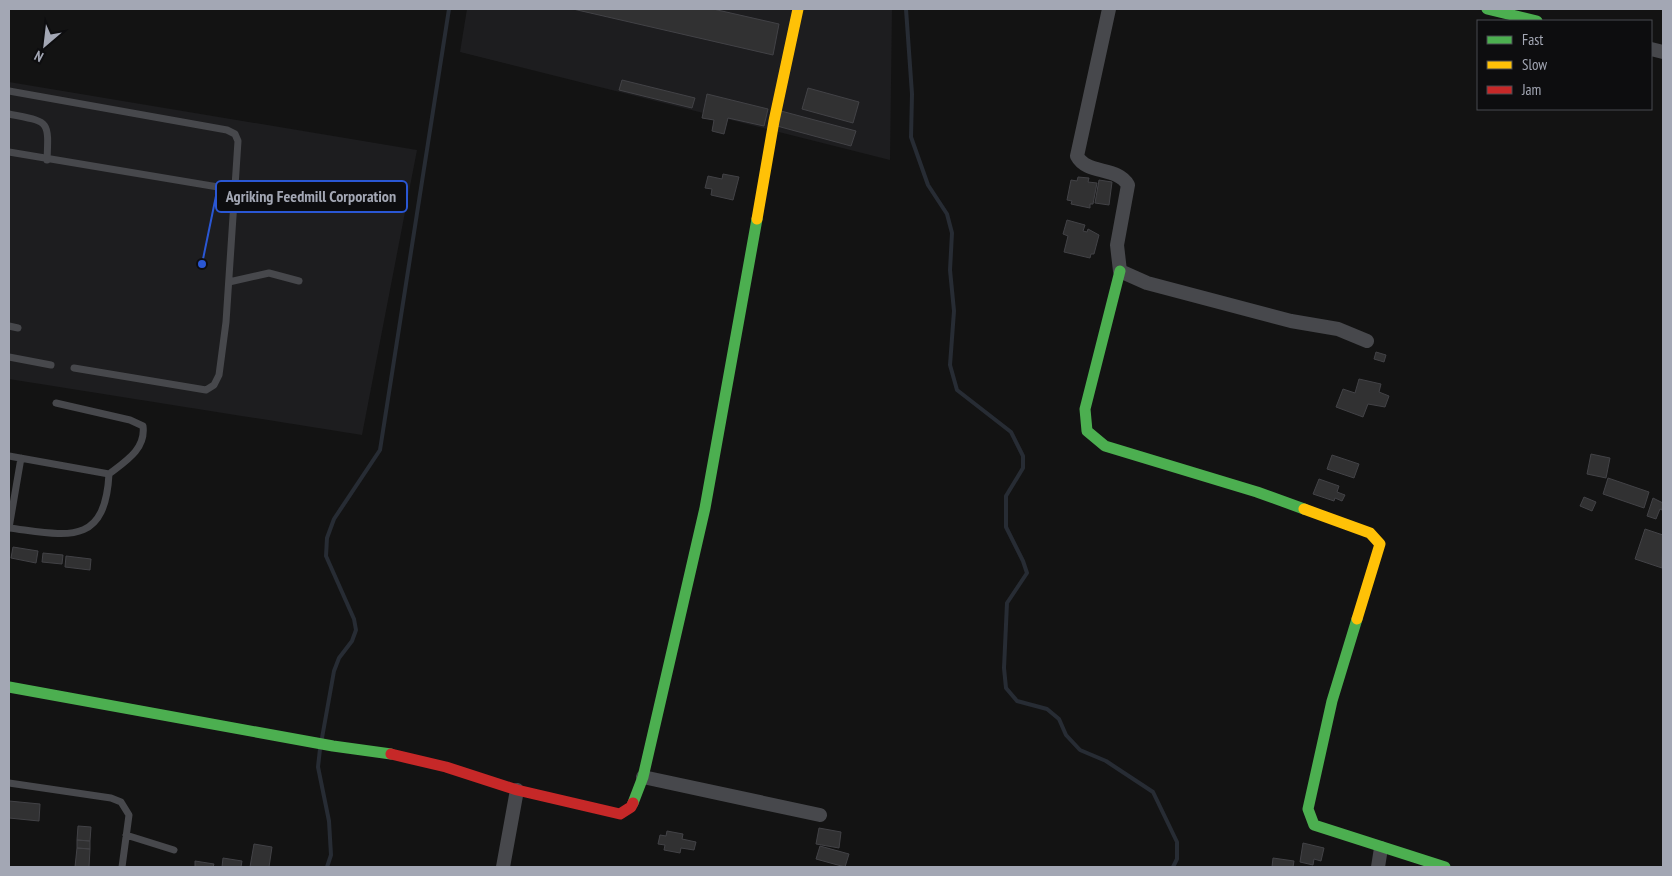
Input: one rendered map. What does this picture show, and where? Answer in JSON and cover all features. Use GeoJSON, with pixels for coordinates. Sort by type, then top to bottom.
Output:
{"type":"FeatureCollection","features":[{"type":"Feature","properties":{"kind":"street"},"geometry":{"type":"LineString","coordinates":[[9,687],[333,746],[376,751],[446,768],[517,790],[620,814],[631,807],[643,777],[705,508],[774,121],[798,9]]}},
{"type":"Feature","properties":{"kind":"street"},"geometry":{"type":"LineString","coordinates":[[1108,9],[1077,156],[1083,165],[1122,178],[1128,185],[1117,245],[1120,271],[1085,409],[1088,431],[1105,446],[1257,492],[1370,533],[1380,544],[1332,702],[1308,809],[1314,825],[1445,867]]}},
{"type":"Feature","properties":{"kind":"street"},"geometry":{"type":"LineString","coordinates":[[1487,9],[1533,20]]}},
{"type":"Feature","properties":{"kind":"street"},"geometry":{"type":"LineString","coordinates":[[1120,271],[1147,283],[1291,321],[1338,329],[1367,341]]}},
{"type":"Feature","properties":{"kind":"street"},"geometry":{"type":"LineString","coordinates":[[643,777],[820,815]]}},
{"type":"Feature","properties":{"kind":"street"},"geometry":{"type":"LineString","coordinates":[[503,867],[517,790]]}},
{"type":"Feature","properties":{"kind":"street"},"geometry":{"type":"LineString","coordinates":[[1378,867],[1381,848]]}},
{"type":"Feature","properties":{"kind":"lane"},"geometry":{"type":"LineString","coordinates":[[9,91],[227,130],[235,134],[238,141],[229,282],[220,375],[214,385],[206,390],[74,368]]}},
{"type":"Feature","properties":{"kind":"lane"},"geometry":{"type":"LineString","coordinates":[[9,114],[37,119],[44,123],[48,130],[47,160]]}},
{"type":"Feature","properties":{"kind":"lane"},"geometry":{"type":"LineString","coordinates":[[9,152],[47,160],[236,190]]}},
{"type":"Feature","properties":{"kind":"lane"},"geometry":{"type":"LineString","coordinates":[[229,282],[269,273],[299,281]]}},
{"type":"Feature","properties":{"kind":"lane"},"geometry":{"type":"LineString","coordinates":[[9,326],[18,328]]}},
{"type":"Feature","properties":{"kind":"lane"},"geometry":{"type":"LineString","coordinates":[[9,357],[51,365]]}},
{"type":"Feature","properties":{"kind":"lane"},"geometry":{"type":"LineString","coordinates":[[21,458],[9,528],[56,534],[82,532],[97,522],[106,497],[109,474],[138,449],[144,436],[142,426],[130,420],[56,403]]}},
{"type":"Feature","properties":{"kind":"lane"},"geometry":{"type":"LineString","coordinates":[[9,456],[109,474]]}},
{"type":"Feature","properties":{"kind":"lane"},"geometry":{"type":"LineString","coordinates":[[9,783],[111,798],[121,802],[129,815],[122,867]]}},
{"type":"Feature","properties":{"kind":"lane"},"geometry":{"type":"LineString","coordinates":[[126,835],[174,850]]}},
{"type":"Feature","properties":{"kind":"shaded area"},"geometry":{"type":"Polygon","coordinates":[[[467,9],[892,9],[890,160],[460,52],[467,9]]]}},
{"type":"Feature","properties":{"kind":"shaded area"},"geometry":{"type":"Polygon","coordinates":[[[9,82],[417,150],[362,435],[9,379],[9,82]]]}},
{"type":"Feature","properties":{"kind":"building"},"geometry":{"type":"Polygon","coordinates":[[[573,9],[713,9],[779,24],[773,55],[573,9]]]}},
{"type":"Feature","properties":{"kind":"building"},"geometry":{"type":"Polygon","coordinates":[[[622,80],[695,98],[692,108],[619,90],[622,80]]]}},
{"type":"Feature","properties":{"kind":"building"},"geometry":{"type":"Polygon","coordinates":[[[808,88],[859,102],[853,123],[802,109],[808,88]]]}},
{"type":"Feature","properties":{"kind":"building"},"geometry":{"type":"Polygon","coordinates":[[[707,94],[768,109],[764,126],[728,118],[724,134],[712,131],[714,120],[702,118],[707,94]]]}},
{"type":"Feature","properties":{"kind":"building"},"geometry":{"type":"Polygon","coordinates":[[[781,111],[856,131],[851,146],[777,126],[781,111]]]}},
{"type":"Feature","properties":{"kind":"building"},"geometry":{"type":"Polygon","coordinates":[[[723,174],[739,177],[733,200],[711,195],[712,189],[705,188],[708,176],[722,179],[723,174]]]}},
{"type":"Feature","properties":{"kind":"building"},"geometry":{"type":"Polygon","coordinates":[[[1078,177],[1089,178],[1088,182],[1097,183],[1093,204],[1090,204],[1090,208],[1071,204],[1072,201],[1067,200],[1071,180],[1077,181],[1078,177]]]}},
{"type":"Feature","properties":{"kind":"building"},"geometry":{"type":"Polygon","coordinates":[[[1099,180],[1112,182],[1109,205],[1095,203],[1099,180]]]}},
{"type":"Feature","properties":{"kind":"building"},"geometry":{"type":"Polygon","coordinates":[[[1067,220],[1085,225],[1083,231],[1087,232],[1088,229],[1099,235],[1094,254],[1091,254],[1090,258],[1064,252],[1068,236],[1063,234],[1067,220]]]}},
{"type":"Feature","properties":{"kind":"building"},"geometry":{"type":"Polygon","coordinates":[[[1376,352],[1386,355],[1384,362],[1374,359],[1376,352]]]}},
{"type":"Feature","properties":{"kind":"building"},"geometry":{"type":"Polygon","coordinates":[[[1359,379],[1381,384],[1379,392],[1389,396],[1385,407],[1368,404],[1363,417],[1336,407],[1343,389],[1355,393],[1359,379]]]}},
{"type":"Feature","properties":{"kind":"building"},"geometry":{"type":"Polygon","coordinates":[[[1591,454],[1610,458],[1606,478],[1587,474],[1591,454]]]}},
{"type":"Feature","properties":{"kind":"building"},"geometry":{"type":"Polygon","coordinates":[[[1332,455],[1359,464],[1354,478],[1327,469],[1332,455]]]}},
{"type":"Feature","properties":{"kind":"building"},"geometry":{"type":"Polygon","coordinates":[[[1608,478],[1649,492],[1644,508],[1603,494],[1608,478]]]}},
{"type":"Feature","properties":{"kind":"building"},"geometry":{"type":"Polygon","coordinates":[[[1319,479],[1339,486],[1337,492],[1345,495],[1342,501],[1335,498],[1334,501],[1313,494],[1319,479]]]}},
{"type":"Feature","properties":{"kind":"building"},"geometry":{"type":"Polygon","coordinates":[[[1584,497],[1596,502],[1592,511],[1580,506],[1584,497]]]}},
{"type":"Feature","properties":{"kind":"building"},"geometry":{"type":"Polygon","coordinates":[[[1653,498],[1663,503],[1662,510],[1660,509],[1656,519],[1647,516],[1653,498]]]}},
{"type":"Feature","properties":{"kind":"building"},"geometry":{"type":"Polygon","coordinates":[[[1645,529],[1663,535],[1662,568],[1635,559],[1645,529]]]}},
{"type":"Feature","properties":{"kind":"building"},"geometry":{"type":"Polygon","coordinates":[[[13,547],[38,551],[36,563],[11,558],[13,547]]]}},
{"type":"Feature","properties":{"kind":"building"},"geometry":{"type":"Polygon","coordinates":[[[43,553],[63,555],[62,564],[42,562],[43,553]]]}},
{"type":"Feature","properties":{"kind":"building"},"geometry":{"type":"Polygon","coordinates":[[[66,556],[91,559],[90,570],[65,567],[66,556]]]}},
{"type":"Feature","properties":{"kind":"building"},"geometry":{"type":"Polygon","coordinates":[[[9,801],[40,804],[39,821],[9,818],[9,801]]]}},
{"type":"Feature","properties":{"kind":"building"},"geometry":{"type":"Polygon","coordinates":[[[78,826],[91,827],[90,841],[77,840],[78,826]]]}},
{"type":"Feature","properties":{"kind":"building"},"geometry":{"type":"Polygon","coordinates":[[[819,828],[841,832],[839,848],[816,844],[819,828]]]}},
{"type":"Feature","properties":{"kind":"building"},"geometry":{"type":"Polygon","coordinates":[[[667,831],[683,834],[682,839],[696,842],[694,850],[681,848],[680,853],[664,850],[665,845],[658,844],[660,835],[666,836],[667,831]]]}},
{"type":"Feature","properties":{"kind":"building"},"geometry":{"type":"Polygon","coordinates":[[[77,840],[90,841],[90,849],[77,848],[77,840]]]}},
{"type":"Feature","properties":{"kind":"building"},"geometry":{"type":"Polygon","coordinates":[[[1303,843],[1324,848],[1321,861],[1314,859],[1313,865],[1300,862],[1303,843]]]}},
{"type":"Feature","properties":{"kind":"building"},"geometry":{"type":"Polygon","coordinates":[[[254,844],[272,847],[269,867],[250,867],[254,844]]]}},
{"type":"Feature","properties":{"kind":"building"},"geometry":{"type":"Polygon","coordinates":[[[820,846],[849,854],[845,867],[816,859],[820,846]]]}},
{"type":"Feature","properties":{"kind":"building"},"geometry":{"type":"Polygon","coordinates":[[[77,848],[90,849],[89,867],[75,867],[77,848]]]}},
{"type":"Feature","properties":{"kind":"building"},"geometry":{"type":"Polygon","coordinates":[[[223,858],[242,861],[241,867],[222,867],[223,858]]]}},
{"type":"Feature","properties":{"kind":"building"},"geometry":{"type":"Polygon","coordinates":[[[1273,858],[1294,861],[1293,867],[1272,867],[1273,858]]]}},
{"type":"Feature","properties":{"kind":"building"},"geometry":{"type":"Polygon","coordinates":[[[195,861],[214,864],[213,867],[195,867],[195,861]]]}},
{"type":"Feature","properties":{"kind":"waterway"},"geometry":{"type":"LineString","coordinates":[[322,738],[334,671],[339,658],[352,641],[356,630],[354,619],[326,556],[327,538],[334,519],[380,450],[449,9]]}},
{"type":"Feature","properties":{"kind":"waterway"},"geometry":{"type":"LineString","coordinates":[[906,9],[912,94],[911,137],[928,185],[947,214],[952,233],[950,270],[954,311],[950,365],[957,390],[1011,432],[1023,456],[1023,468],[1006,496],[1006,527],[1027,573],[1007,603],[1004,668],[1006,688],[1017,701],[1047,709],[1059,719],[1066,735],[1080,750],[1106,761],[1153,792],[1177,842],[1177,859],[1173,867]]}},
{"type":"Feature","properties":{"kind":"waterway"},"geometry":{"type":"LineString","coordinates":[[320,749],[318,767],[329,821],[331,855],[327,867]]}},
{"type":"Feature","properties":{"kind":"traffic: fast"},"geometry":{"type":"LineString","coordinates":[[1487,9],[1533,20]]}},
{"type":"Feature","properties":{"kind":"traffic: fast"},"geometry":{"type":"LineString","coordinates":[[633,803],[643,777],[705,508],[757,219]]}},
{"type":"Feature","properties":{"kind":"traffic: fast"},"geometry":{"type":"LineString","coordinates":[[1120,271],[1085,409],[1087,431],[1105,446],[1257,492],[1304,509]]}},
{"type":"Feature","properties":{"kind":"traffic: fast"},"geometry":{"type":"LineString","coordinates":[[1357,619],[1332,701],[1308,809],[1314,825],[1445,867]]}},
{"type":"Feature","properties":{"kind":"traffic: fast"},"geometry":{"type":"LineString","coordinates":[[9,687],[333,746],[391,754]]}},
{"type":"Feature","properties":{"kind":"traffic: slow"},"geometry":{"type":"LineString","coordinates":[[757,219],[774,121],[798,9]]}},
{"type":"Feature","properties":{"kind":"traffic: slow"},"geometry":{"type":"LineString","coordinates":[[1304,509],[1370,533],[1380,544],[1357,619]]}},
{"type":"Feature","properties":{"kind":"traffic: jam"},"geometry":{"type":"LineString","coordinates":[[391,754],[446,767],[517,790],[620,814],[631,807],[633,803]]}},
{"type":"Feature","properties":{"kind":"place","name":"Agriking Feedmill Corporation"},"geometry":{"type":"Point","coordinates":[202,264]}}]}
